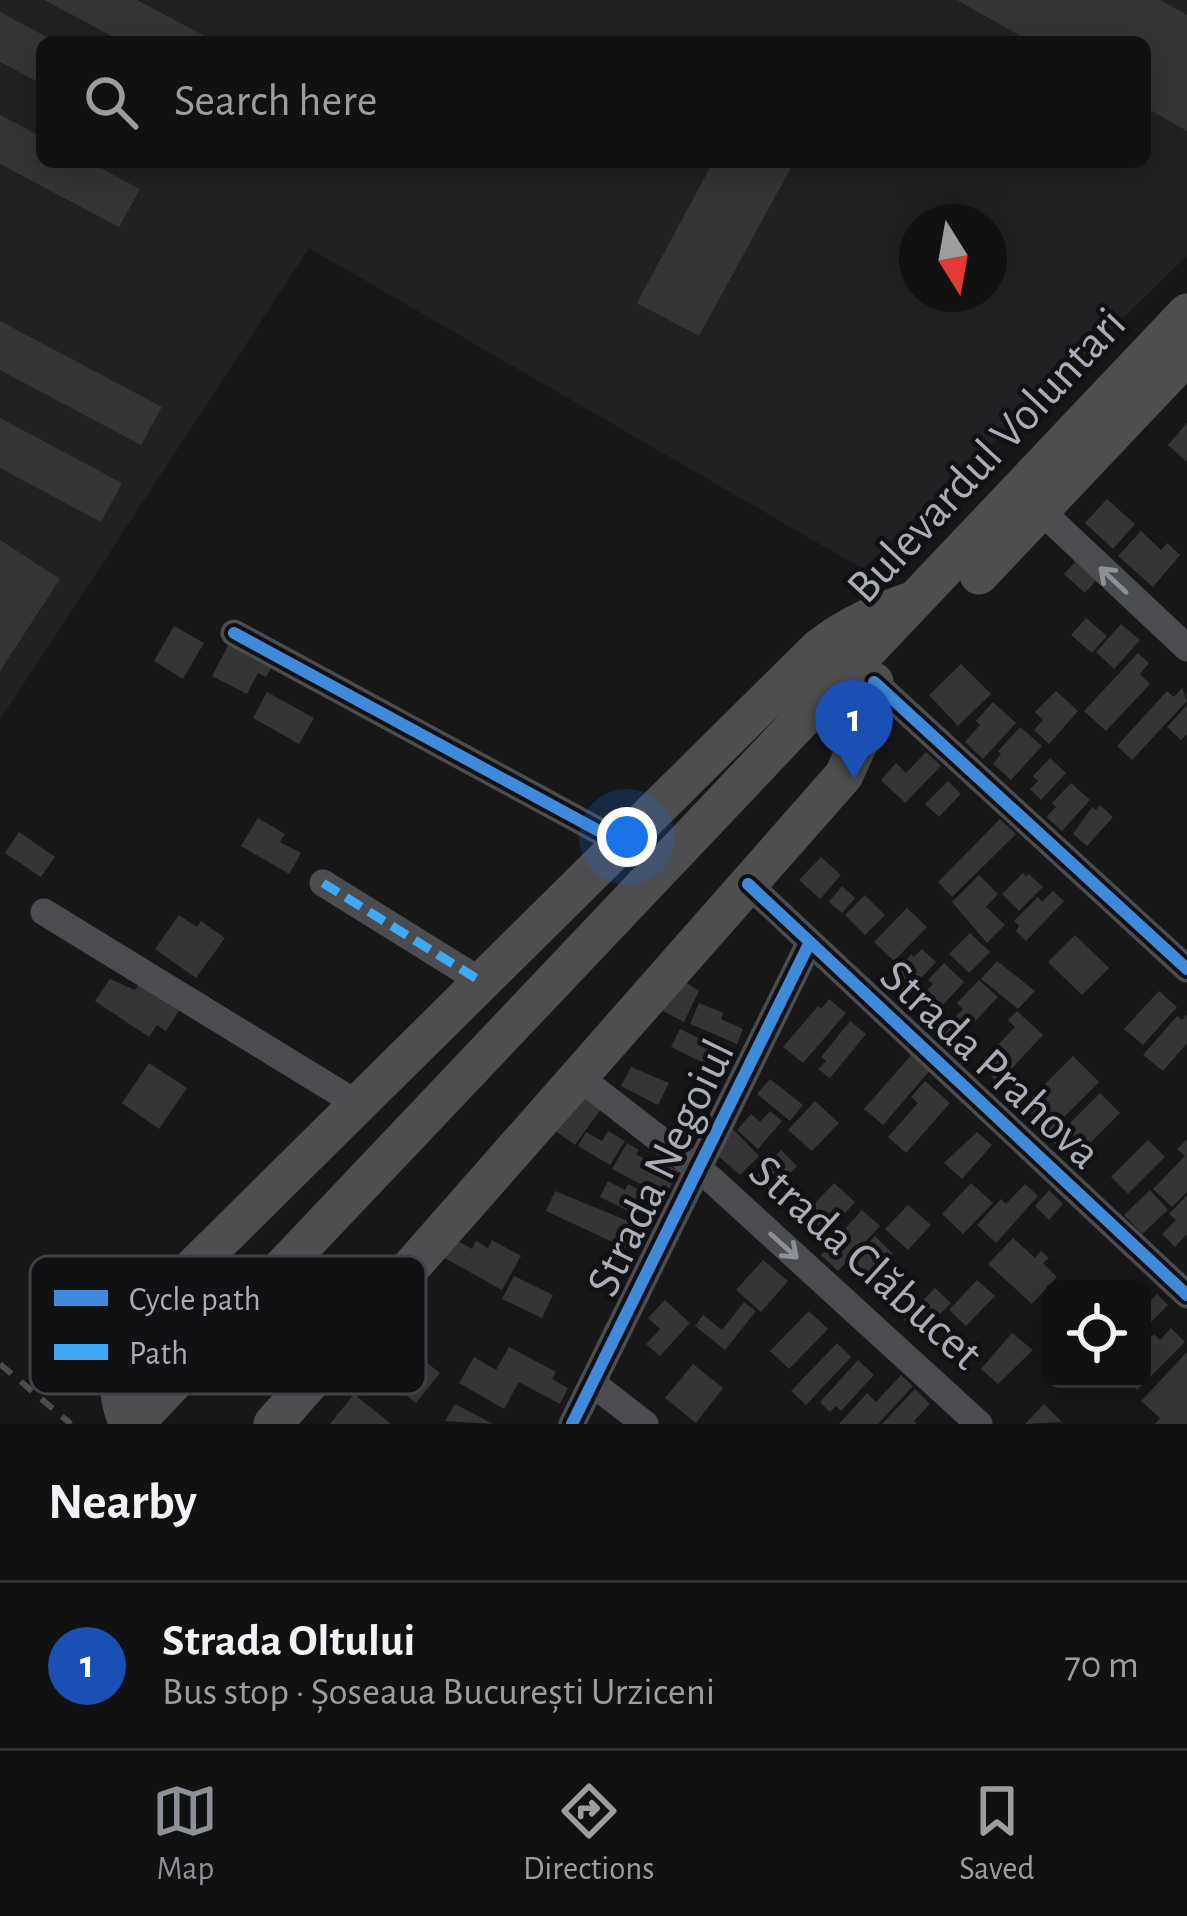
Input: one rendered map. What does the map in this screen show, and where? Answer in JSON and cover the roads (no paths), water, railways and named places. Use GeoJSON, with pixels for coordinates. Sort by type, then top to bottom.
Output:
{"type":"FeatureCollection","features":[{"type":"Feature","properties":{"kind":"highway","name":"Bulevardul Voluntari"},"geometry":{"type":"LineString","coordinates":[[866,674],[920,599],[1187,313]]}},
{"type":"Feature","properties":{"kind":"highway","name":"Bulevardul Voluntari"},"geometry":{"type":"LineString","coordinates":[[866,674],[1040,511],[1187,355]]}},
{"type":"Feature","properties":{"kind":"highway"},"geometry":{"type":"LineString","coordinates":[[205,1256],[831,639],[867,616],[920,599]]}},
{"type":"Feature","properties":{"kind":"highway"},"geometry":{"type":"LineString","coordinates":[[421,1256],[844,775],[858,744],[866,674]]}},
{"type":"Feature","properties":{"kind":"highway"},"geometry":{"type":"LineString","coordinates":[[310,1256],[866,674]]}},
{"type":"Feature","properties":{"kind":"highway"},"geometry":{"type":"LineString","coordinates":[[121,1394],[131,1424],[171,1394]]}},
{"type":"Feature","properties":{"kind":"highway"},"geometry":{"type":"LineString","coordinates":[[166,1424],[184,1394]]}},
{"type":"Feature","properties":{"kind":"highway"},"geometry":{"type":"LineString","coordinates":[[273,1424],[299,1394]]}},
{"type":"Feature","properties":{"kind":"street"},"geometry":{"type":"LineString","coordinates":[[1040,511],[1187,648]]}},
{"type":"Feature","properties":{"kind":"street"},"geometry":{"type":"LineString","coordinates":[[234,633],[623,844]]}},
{"type":"Feature","properties":{"kind":"street"},"geometry":{"type":"LineString","coordinates":[[866,674],[1187,969]]}},
{"type":"Feature","properties":{"kind":"street"},"geometry":{"type":"LineString","coordinates":[[323,883],[482,982]]}},
{"type":"Feature","properties":{"kind":"street","name":"Strada Prahova"},"geometry":{"type":"LineString","coordinates":[[748,884],[1187,1295]]}},
{"type":"Feature","properties":{"kind":"street"},"geometry":{"type":"LineString","coordinates":[[44,912],[358,1105]]}},
{"type":"Feature","properties":{"kind":"street","name":"Strada Negoiul"},"geometry":{"type":"LineString","coordinates":[[572,1424],[810,942]]}},
{"type":"Feature","properties":{"kind":"street","name":"Strada Clăbucet"},"geometry":{"type":"LineString","coordinates":[[579,1077],[698,1168],[979,1424]]}},
{"type":"Feature","properties":{"kind":"street"},"geometry":{"type":"LineString","coordinates":[[592,1383],[645,1424]]}},
{"type":"Feature","properties":{"kind":"railway"},"geometry":{"type":"LineString","coordinates":[[0,1364],[30,1389]]}},
{"type":"Feature","properties":{"kind":"railway"},"geometry":{"type":"LineString","coordinates":[[36,1394],[71,1424]]}},
{"type":"Feature","properties":{"kind":"place","name":"Strada Oltului"},"geometry":{"type":"Point","coordinates":[854,779]}}]}
